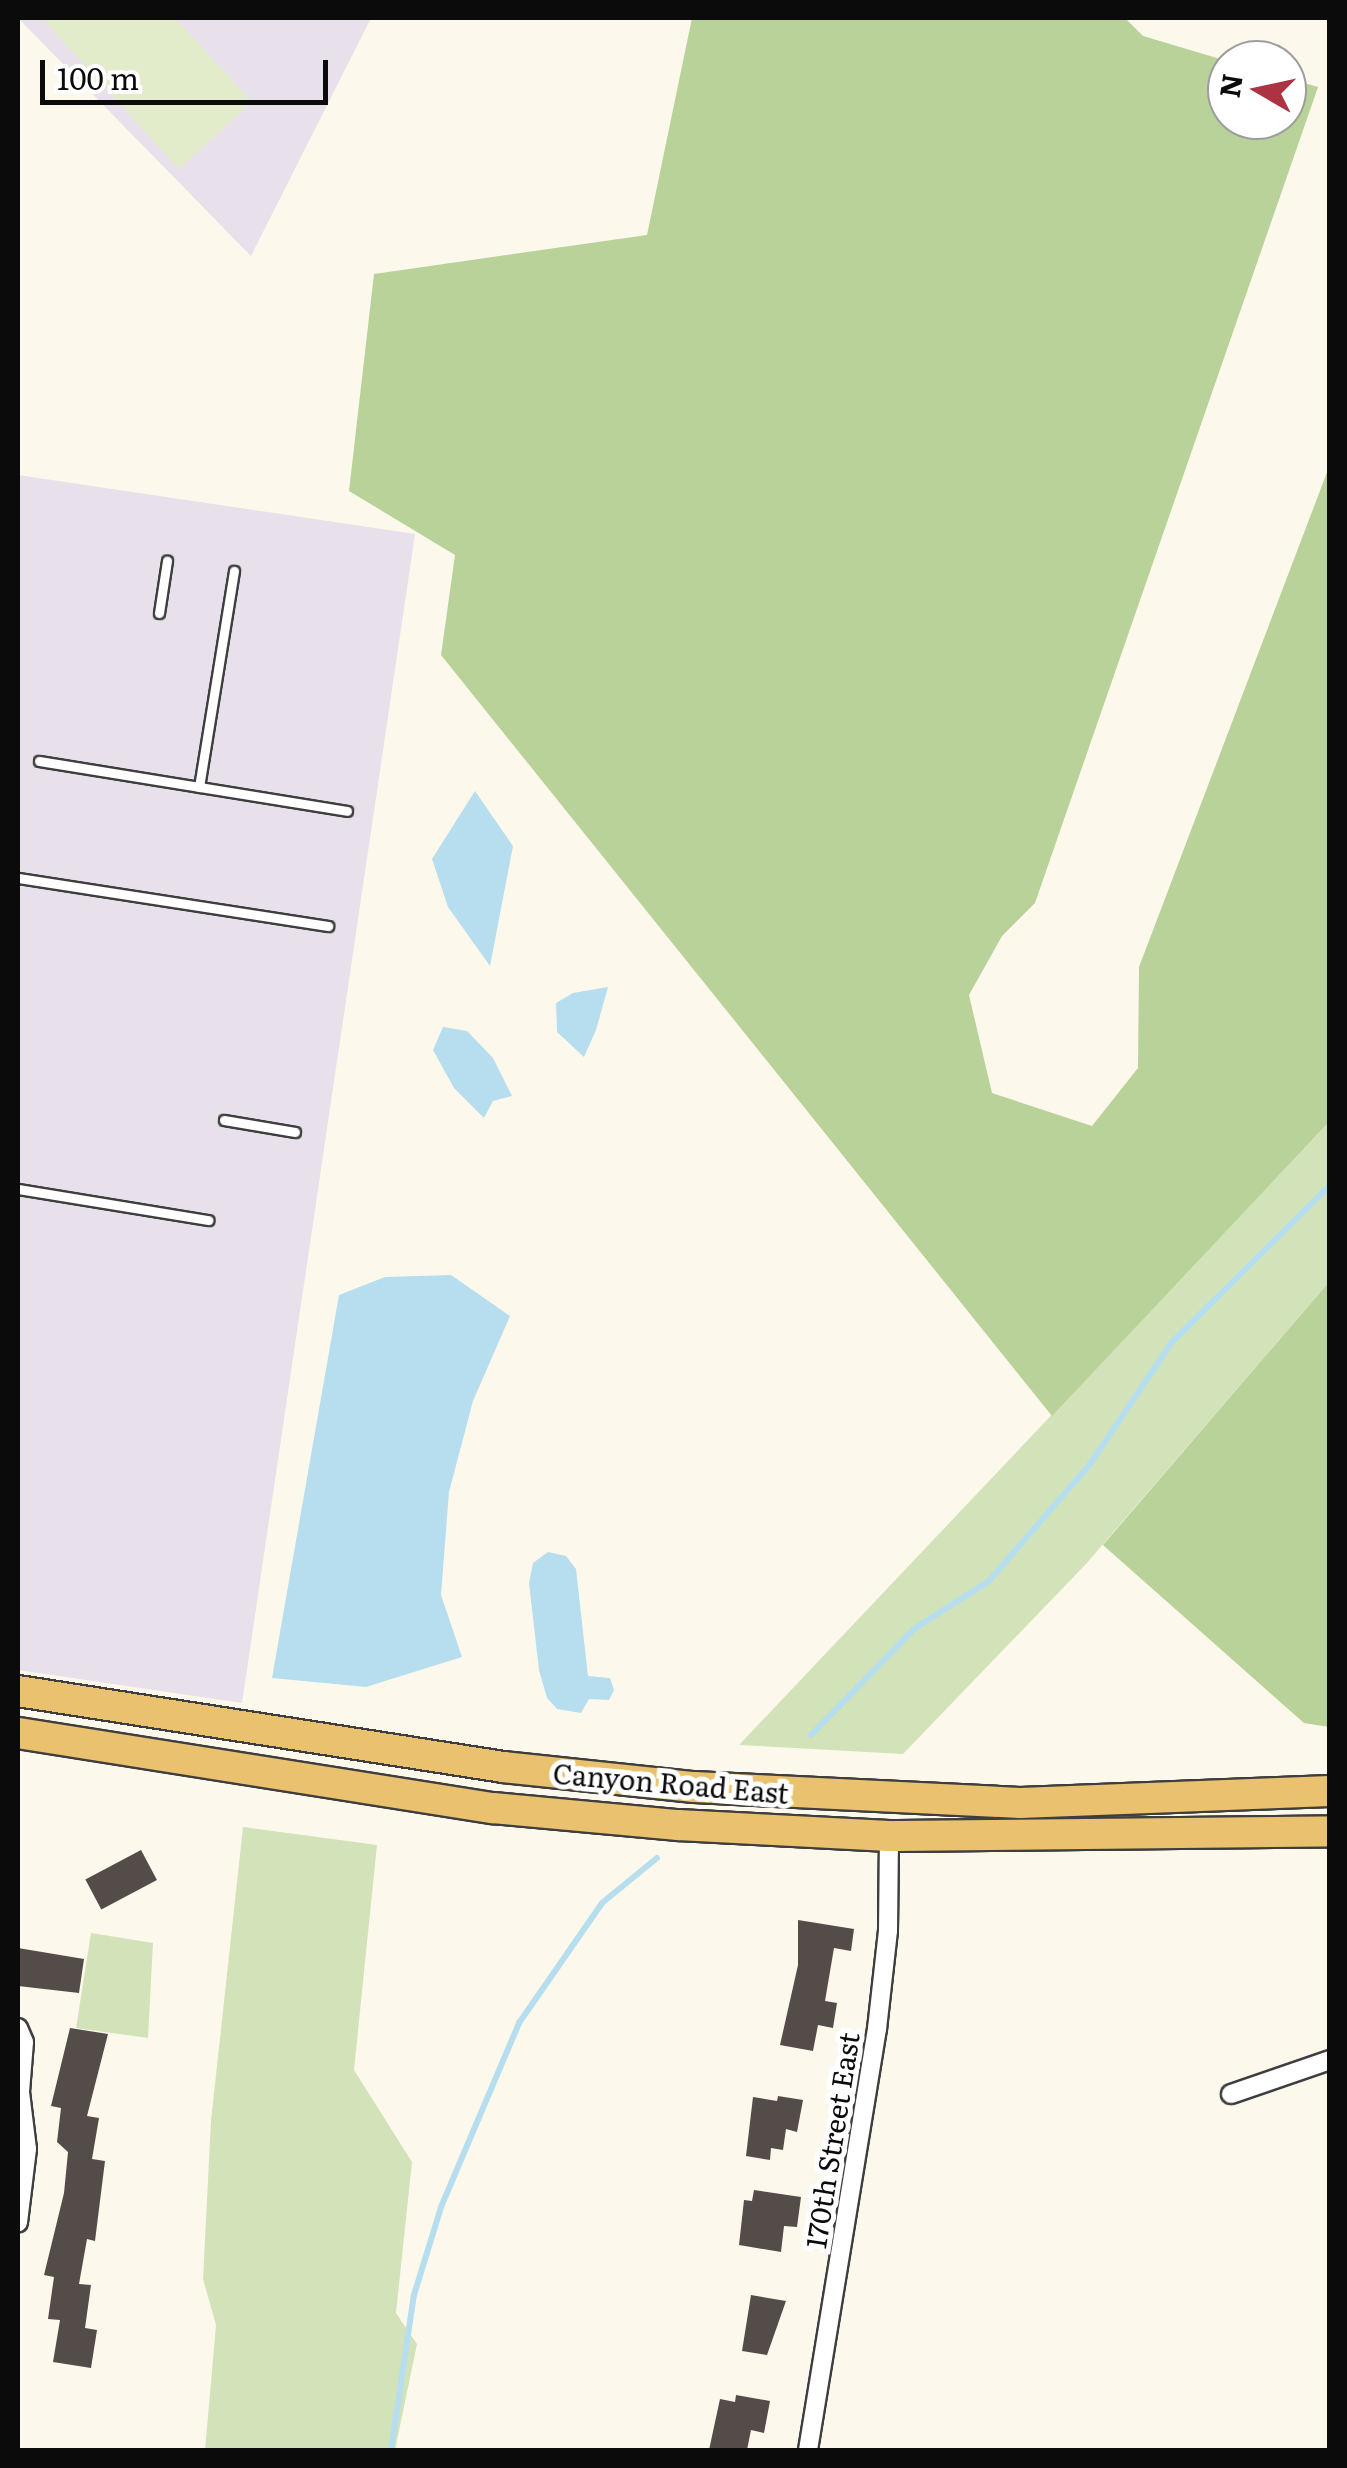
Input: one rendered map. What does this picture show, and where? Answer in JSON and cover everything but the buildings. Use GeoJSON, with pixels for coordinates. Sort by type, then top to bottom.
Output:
{"type":"FeatureCollection","features":[{"type":"Feature","properties":{"kind":"main road","name":"Canyon Road East"},"geometry":{"type":"LineString","coordinates":[[18,1691],[503,1768],[694,1787],[1020,1803],[1330,1790]]}},
{"type":"Feature","properties":{"kind":"main road","name":"Canyon Road East"},"geometry":{"type":"LineString","coordinates":[[18,1733],[492,1808],[889,1836],[1330,1831]]}},
{"type":"Feature","properties":{"kind":"main road"},"geometry":{"type":"LineString","coordinates":[[889,1836],[906,1816],[1020,1803]]}},
{"type":"Feature","properties":{"kind":"street","name":"170th Street East"},"geometry":{"type":"LineString","coordinates":[[808,2450],[877,2030],[888,1931],[889,1836]]}},
{"type":"Feature","properties":{"kind":"street"},"geometry":{"type":"LineString","coordinates":[[19,2212],[27,2150],[20,2031]]}},
{"type":"Feature","properties":{"kind":"street"},"geometry":{"type":"LineString","coordinates":[[1231,2094],[1330,2060]]}},
{"type":"Feature","properties":{"kind":"lane"},"geometry":{"type":"LineString","coordinates":[[159,613],[168,560]]}},
{"type":"Feature","properties":{"kind":"lane"},"geometry":{"type":"LineString","coordinates":[[199,787],[234,571]]}},
{"type":"Feature","properties":{"kind":"lane"},"geometry":{"type":"LineString","coordinates":[[39,762],[346,812]]}},
{"type":"Feature","properties":{"kind":"lane"},"geometry":{"type":"LineString","coordinates":[[18,878],[328,926]]}},
{"type":"Feature","properties":{"kind":"lane"},"geometry":{"type":"LineString","coordinates":[[224,1120],[294,1132]]}},
{"type":"Feature","properties":{"kind":"lane"},"geometry":{"type":"LineString","coordinates":[[18,1189],[208,1220]]}},
{"type":"Feature","properties":{"kind":"shaded area"},"geometry":{"type":"Polygon","coordinates":[[[18,18],[371,18],[251,256],[18,18]]]}},
{"type":"Feature","properties":{"kind":"shaded area"},"geometry":{"type":"Polygon","coordinates":[[[18,475],[415,534],[242,1703],[18,1670],[18,475]]]}},
{"type":"Feature","properties":{"kind":"green space"},"geometry":{"type":"Polygon","coordinates":[[[42,18],[175,18],[252,102],[179,169],[42,18]]]}},
{"type":"Feature","properties":{"kind":"green space"},"geometry":{"type":"Polygon","coordinates":[[[692,18],[1125,18],[1143,36],[1207,55],[1207,140],[1300,140],[1035,903],[1002,936],[969,995],[992,1093],[1092,1126],[1138,1068],[1139,967],[1329,467],[1329,1122],[1052,1416],[441,655],[455,555],[349,491],[374,274],[647,235],[692,18]]]}},
{"type":"Feature","properties":{"kind":"green space"},"geometry":{"type":"Polygon","coordinates":[[[1307,84],[1318,87],[1307,119],[1307,84]]]}},
{"type":"Feature","properties":{"kind":"green space"},"geometry":{"type":"Polygon","coordinates":[[[1329,1122],[1329,1282],[1086,1564],[903,1754],[739,1745],[1329,1122]]]}},
{"type":"Feature","properties":{"kind":"green space"},"geometry":{"type":"Polygon","coordinates":[[[1329,1282],[1329,1727],[1304,1723],[1103,1545],[1329,1282]]]}},
{"type":"Feature","properties":{"kind":"green space"},"geometry":{"type":"Polygon","coordinates":[[[243,1827],[377,1845],[354,2070],[412,2162],[396,2313],[417,2344],[395,2450],[205,2450],[216,2325],[203,2279],[211,2121],[243,1827]]]}},
{"type":"Feature","properties":{"kind":"green space"},"geometry":{"type":"Polygon","coordinates":[[[91,1933],[153,1943],[148,2038],[76,2028],[91,1933]]]}},
{"type":"Feature","properties":{"kind":"water"},"geometry":{"type":"Polygon","coordinates":[[[475,791],[513,846],[490,966],[448,907],[432,859],[475,791]]]}},
{"type":"Feature","properties":{"kind":"water"},"geometry":{"type":"Polygon","coordinates":[[[608,987],[584,1057],[557,1032],[556,1003],[573,993],[608,987]]]}},
{"type":"Feature","properties":{"kind":"water"},"geometry":{"type":"Polygon","coordinates":[[[443,1027],[467,1031],[493,1058],[512,1096],[493,1101],[484,1118],[454,1088],[433,1050],[443,1027]]]}},
{"type":"Feature","properties":{"kind":"water"},"geometry":{"type":"Polygon","coordinates":[[[451,1275],[510,1316],[473,1401],[449,1492],[441,1595],[462,1657],[366,1687],[272,1678],[339,1295],[385,1277],[451,1275]]]}},
{"type":"Feature","properties":{"kind":"water"},"geometry":{"type":"Polygon","coordinates":[[[548,1552],[566,1556],[576,1569],[588,1676],[610,1678],[614,1690],[609,1700],[589,1699],[581,1713],[557,1709],[547,1698],[539,1670],[529,1583],[533,1563],[548,1552]]]}},
{"type":"Feature","properties":{"kind":"waterway"},"geometry":{"type":"LineString","coordinates":[[811,1735],[914,1629],[989,1581],[1090,1464],[1172,1342],[1330,1185]]}},
{"type":"Feature","properties":{"kind":"waterway"},"geometry":{"type":"LineString","coordinates":[[391,2450],[414,2295],[441,2207],[519,2023],[602,1903],[657,1858]]}}]}
